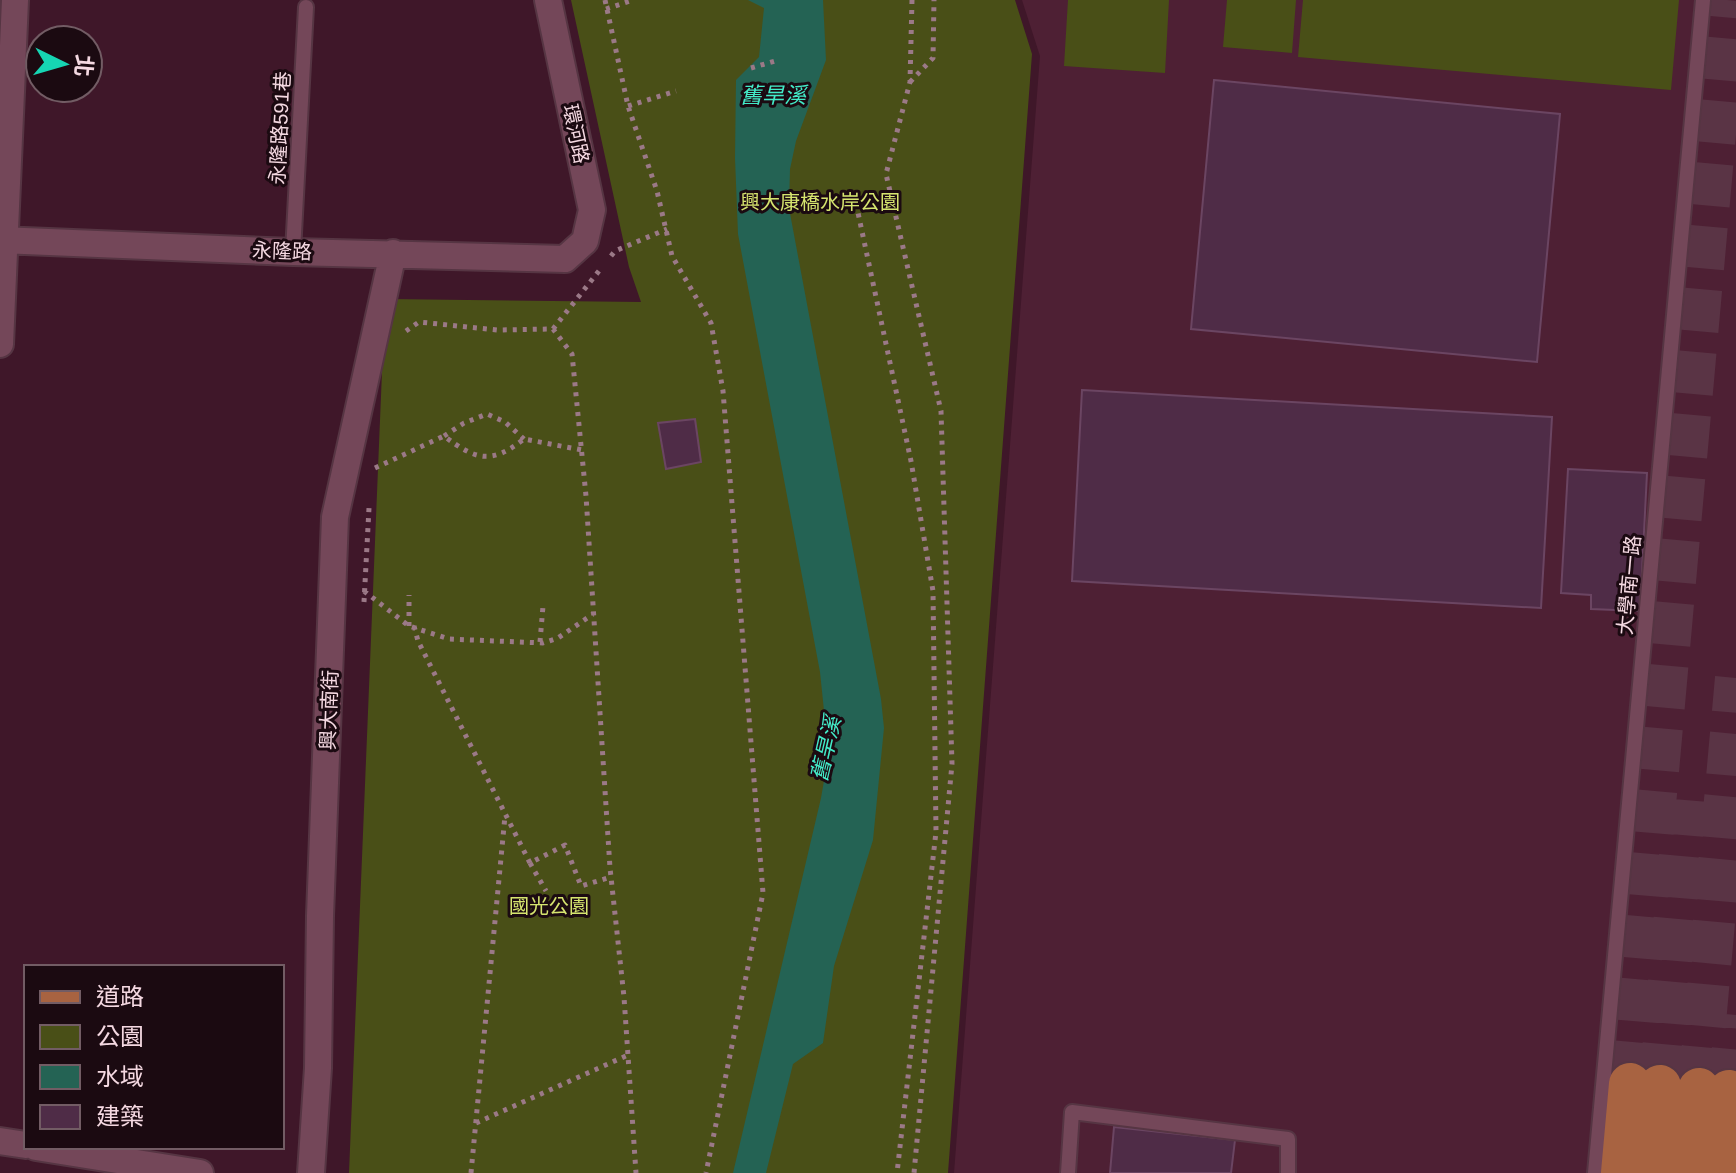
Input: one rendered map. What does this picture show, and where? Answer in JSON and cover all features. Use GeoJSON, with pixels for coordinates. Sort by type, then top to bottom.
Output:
{"type":"FeatureCollection","features":[{"type":"Feature","properties":{"kind":"main road"},"geometry":{"type":"LineString","coordinates":[[1622,1173],[1680,1087]]}},
{"type":"Feature","properties":{"kind":"main road"},"geometry":{"type":"LineString","coordinates":[[1652,1173],[1680,1087]]}},
{"type":"Feature","properties":{"kind":"main road"},"geometry":{"type":"LineString","coordinates":[[1680,1087],[1692,1173]]}},
{"type":"Feature","properties":{"kind":"main road"},"geometry":{"type":"LineString","coordinates":[[1680,1087],[1722,1173]]}},
{"type":"Feature","properties":{"kind":"street"},"geometry":{"type":"LineString","coordinates":[[0,344],[15,0]]}},
{"type":"Feature","properties":{"kind":"street","name":"環河路"},"geometry":{"type":"LineString","coordinates":[[548,0],[592,210],[585,241],[565,259]]}},
{"type":"Feature","properties":{"kind":"street","name":"永隆路"},"geometry":{"type":"LineString","coordinates":[[3,240],[565,259]]}},
{"type":"Feature","properties":{"kind":"street","name":"興大南街"},"geometry":{"type":"LineString","coordinates":[[311,1173],[318,1068],[320,916],[335,517],[393,253]]}},
{"type":"Feature","properties":{"kind":"street"},"geometry":{"type":"LineString","coordinates":[[0,1141],[24,1145]]}},
{"type":"Feature","properties":{"kind":"street"},"geometry":{"type":"LineString","coordinates":[[49,1149],[200,1173]]}},
{"type":"Feature","properties":{"kind":"lane","name":"大學南一路"},"geometry":{"type":"LineString","coordinates":[[1595,1173],[1703,0]]}},
{"type":"Feature","properties":{"kind":"lane","name":"永隆路591巷"},"geometry":{"type":"LineString","coordinates":[[293,252],[306,7]]}},
{"type":"Feature","properties":{"kind":"lane"},"geometry":{"type":"LineString","coordinates":[[1068,1173],[1072,1112],[1288,1139],[1288,1173]]}},
{"type":"Feature","properties":{"kind":"path"},"geometry":{"type":"LineString","coordinates":[[605,0],[628,106],[667,229],[672,256],[711,323],[723,391],[763,893],[706,1173]]}},
{"type":"Feature","properties":{"kind":"path"},"geometry":{"type":"LineString","coordinates":[[606,9],[633,0]]}},
{"type":"Feature","properties":{"kind":"path"},"geometry":{"type":"LineString","coordinates":[[912,0],[910,82],[886,174],[941,411],[952,764],[914,1173]]}},
{"type":"Feature","properties":{"kind":"path"},"geometry":{"type":"LineString","coordinates":[[910,82],[933,58],[934,0]]}},
{"type":"Feature","properties":{"kind":"path"},"geometry":{"type":"LineString","coordinates":[[751,68],[775,61]]}},
{"type":"Feature","properties":{"kind":"path"},"geometry":{"type":"LineString","coordinates":[[628,106],[676,91]]}},
{"type":"Feature","properties":{"kind":"path"},"geometry":{"type":"LineString","coordinates":[[854,194],[911,461],[933,591],[936,832],[897,1173]]}},
{"type":"Feature","properties":{"kind":"path"},"geometry":{"type":"LineString","coordinates":[[553,329],[615,251],[667,229]]}},
{"type":"Feature","properties":{"kind":"path"},"geometry":{"type":"LineString","coordinates":[[400,337],[419,322],[497,330],[553,329]]}},
{"type":"Feature","properties":{"kind":"path"},"geometry":{"type":"LineString","coordinates":[[553,329],[572,354],[582,450],[611,877],[636,1173]]}},
{"type":"Feature","properties":{"kind":"path"},"geometry":{"type":"LineString","coordinates":[[370,455],[370,470],[487,414],[505,422],[524,439],[582,450]]}},
{"type":"Feature","properties":{"kind":"path"},"geometry":{"type":"LineString","coordinates":[[444,436],[481,458],[508,451],[524,439]]}},
{"type":"Feature","properties":{"kind":"path"},"geometry":{"type":"LineString","coordinates":[[363,614],[369,505]]}},
{"type":"Feature","properties":{"kind":"path"},"geometry":{"type":"LineString","coordinates":[[364,591],[411,626],[429,635],[449,639],[540,642],[558,638],[594,614]]}},
{"type":"Feature","properties":{"kind":"path"},"geometry":{"type":"LineString","coordinates":[[409,595],[411,626],[546,891]]}},
{"type":"Feature","properties":{"kind":"path"},"geometry":{"type":"LineString","coordinates":[[540,642],[543,606]]}},
{"type":"Feature","properties":{"kind":"path"},"geometry":{"type":"LineString","coordinates":[[471,1173],[505,814]]}},
{"type":"Feature","properties":{"kind":"path"},"geometry":{"type":"LineString","coordinates":[[530,863],[565,845],[581,886],[611,877]]}},
{"type":"Feature","properties":{"kind":"path"},"geometry":{"type":"LineString","coordinates":[[476,1123],[628,1055]]}},
{"type":"Feature","properties":{"kind":"shaded area"},"geometry":{"type":"Polygon","coordinates":[[[1022,0],[1736,0],[1736,1091],[1611,1173],[954,1173],[1040,56],[1022,0]]]}},
{"type":"Feature","properties":{"kind":"green space"},"geometry":{"type":"Polygon","coordinates":[[[571,0],[1015,0],[1032,54],[948,1173],[349,1173],[385,299],[641,302],[629,267],[571,0]]]}},
{"type":"Feature","properties":{"kind":"green space"},"geometry":{"type":"Polygon","coordinates":[[[1068,0],[1169,0],[1165,73],[1064,66],[1068,0]]]}},
{"type":"Feature","properties":{"kind":"green space"},"geometry":{"type":"Polygon","coordinates":[[[1227,0],[1296,0],[1292,53],[1223,47],[1227,0]]]}},
{"type":"Feature","properties":{"kind":"green space"},"geometry":{"type":"Polygon","coordinates":[[[1303,0],[1679,0],[1671,90],[1298,57],[1303,0]]]}},
{"type":"Feature","properties":{"kind":"water","name":"舊旱溪"},"geometry":{"type":"Polygon","coordinates":[[[748,0],[823,0],[826,60],[796,141],[790,169],[789,208],[884,728],[873,840],[834,966],[823,1043],[793,1064],[766,1173],[733,1173],[821,798],[826,769],[826,730],[820,672],[738,234],[736,80],[759,57],[764,8],[748,0]]]}},
{"type":"Feature","properties":{"kind":"building"},"geometry":{"type":"Polygon","coordinates":[[[1214,80],[1560,114],[1537,362],[1191,329],[1214,80]]]}},
{"type":"Feature","properties":{"kind":"building"},"geometry":{"type":"Polygon","coordinates":[[[1082,390],[1552,417],[1541,608],[1072,581],[1082,390]]]}},
{"type":"Feature","properties":{"kind":"building"},"geometry":{"type":"Polygon","coordinates":[[[695,419],[701,462],[666,469],[658,423],[695,419]]]}},
{"type":"Feature","properties":{"kind":"building"},"geometry":{"type":"Polygon","coordinates":[[[1568,469],[1647,473],[1640,611],[1591,609],[1591,595],[1561,593],[1568,469]]]}},
{"type":"Feature","properties":{"kind":"building"},"geometry":{"type":"Polygon","coordinates":[[[1114,1127],[1235,1140],[1231,1173],[1110,1173],[1114,1127]]]}},
{"type":"Feature","properties":{"kind":"tunnel"},"geometry":{"type":"LineString","coordinates":[[1630,1084],[1727,0]]}},
{"type":"Feature","properties":{"kind":"tunnel"},"geometry":{"type":"LineString","coordinates":[[1699,1089],[1736,678]]}},
{"type":"Feature","properties":{"kind":"tunnel"},"geometry":{"type":"LineString","coordinates":[[1660,1086],[1685,800]]}},
{"type":"Feature","properties":{"kind":"tunnel"},"geometry":{"type":"LineString","coordinates":[[1729,1091],[1736,1015]]}},
{"type":"Feature","properties":{"kind":"park label","name":"興大康橋水岸公園"},"geometry":{"type":"Point","coordinates":[820,202]}},
{"type":"Feature","properties":{"kind":"park label","name":"國光公園"},"geometry":{"type":"Point","coordinates":[549,906]}}]}
